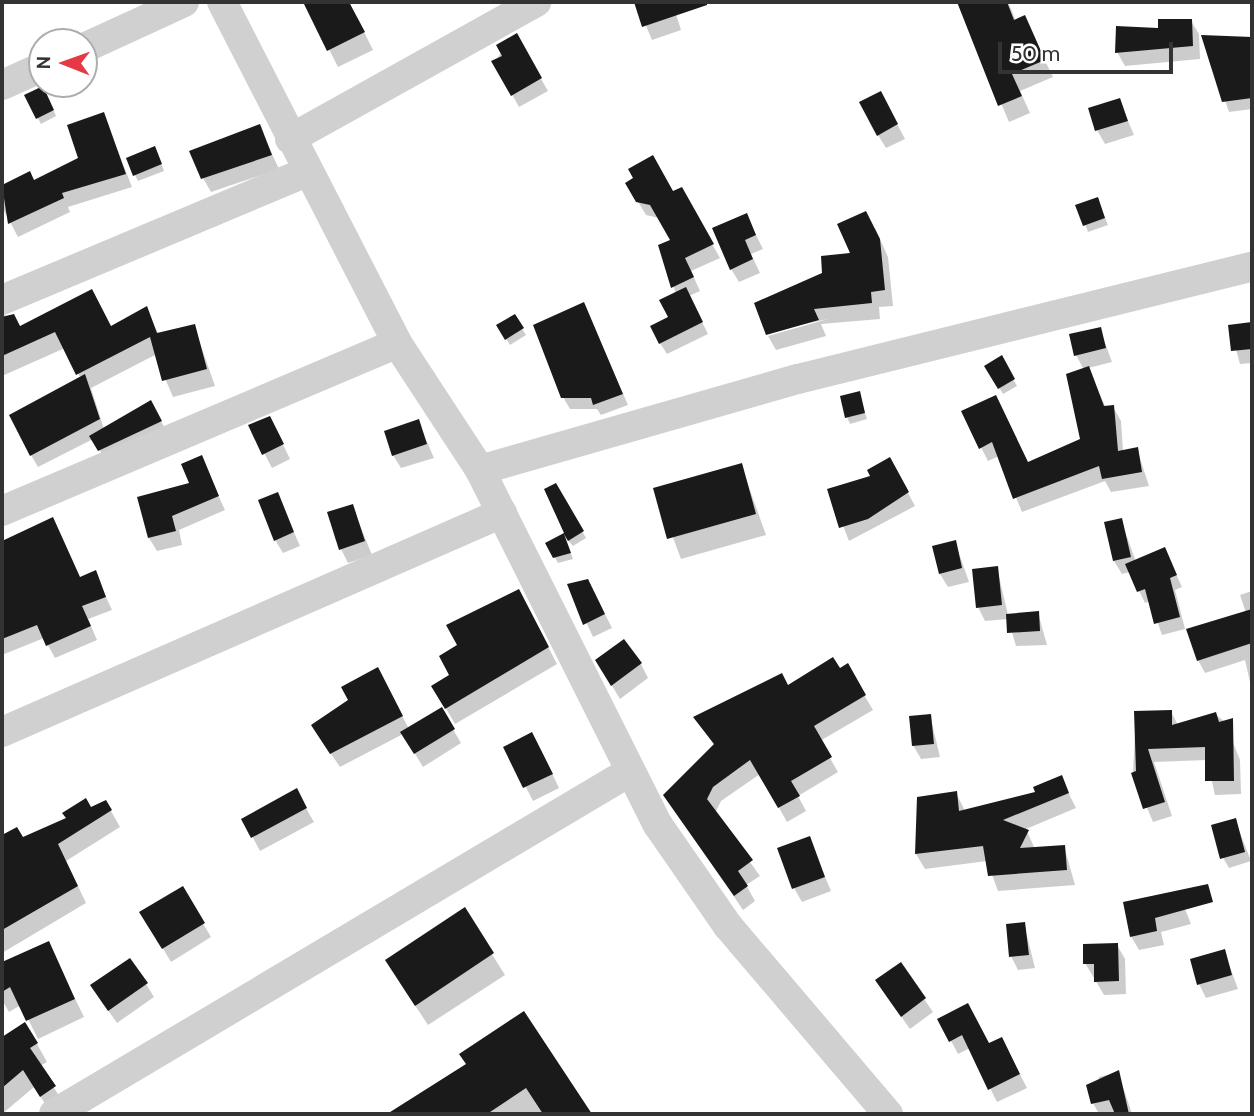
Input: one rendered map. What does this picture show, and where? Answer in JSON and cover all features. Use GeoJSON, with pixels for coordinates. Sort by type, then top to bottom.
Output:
{"type":"FeatureCollection","features":[{"type":"Feature","properties":{"kind":"street"},"geometry":{"type":"LineString","coordinates":[[98,42],[184,2]]}},
{"type":"Feature","properties":{"kind":"street"},"geometry":{"type":"LineString","coordinates":[[222,2],[306,172],[397,343],[480,470],[629,772],[728,926],[888,1114]]}},
{"type":"Feature","properties":{"kind":"street"},"geometry":{"type":"LineString","coordinates":[[290,139],[536,2]]}},
{"type":"Feature","properties":{"kind":"street"},"geometry":{"type":"LineString","coordinates":[[2,85],[28,73]]}},
{"type":"Feature","properties":{"kind":"street"},"geometry":{"type":"LineString","coordinates":[[2,300],[306,172]]}},
{"type":"Feature","properties":{"kind":"street"},"geometry":{"type":"LineString","coordinates":[[480,470],[798,379],[1252,267]]}},
{"type":"Feature","properties":{"kind":"street"},"geometry":{"type":"LineString","coordinates":[[2,511],[397,343]]}},
{"type":"Feature","properties":{"kind":"street"},"geometry":{"type":"LineString","coordinates":[[2,732],[502,513]]}},
{"type":"Feature","properties":{"kind":"street"},"geometry":{"type":"LineString","coordinates":[[54,1114],[629,772]]}},
{"type":"Feature","properties":{"kind":"building"},"geometry":{"type":"Polygon","coordinates":[[[303,2],[349,2],[365,32],[327,51],[303,2]]]}},
{"type":"Feature","properties":{"kind":"building"},"geometry":{"type":"Polygon","coordinates":[[[634,2],[707,2],[707,5],[642,27],[634,2]]]}},
{"type":"Feature","properties":{"kind":"building"},"geometry":{"type":"Polygon","coordinates":[[[957,2],[1007,2],[1014,20],[1025,15],[1045,60],[1012,74],[1022,96],[998,106],[957,2]]]}},
{"type":"Feature","properties":{"kind":"building"},"geometry":{"type":"Polygon","coordinates":[[[1158,19],[1192,19],[1193,46],[1115,53],[1116,26],[1158,28],[1158,19]]]}},
{"type":"Feature","properties":{"kind":"building"},"geometry":{"type":"Polygon","coordinates":[[[517,33],[542,78],[511,96],[491,61],[502,56],[496,45],[517,33]]]}},
{"type":"Feature","properties":{"kind":"building"},"geometry":{"type":"Polygon","coordinates":[[[1201,35],[1252,37],[1252,98],[1222,102],[1201,35]]]}},
{"type":"Feature","properties":{"kind":"building"},"geometry":{"type":"Polygon","coordinates":[[[881,91],[898,124],[877,136],[859,102],[881,91]]]}},
{"type":"Feature","properties":{"kind":"building"},"geometry":{"type":"Polygon","coordinates":[[[28,93],[28,98],[48,98],[54,110],[36,119],[24,95],[28,93]]]}},
{"type":"Feature","properties":{"kind":"building"},"geometry":{"type":"Polygon","coordinates":[[[1120,98],[1128,121],[1095,131],[1088,108],[1120,98]]]}},
{"type":"Feature","properties":{"kind":"building"},"geometry":{"type":"Polygon","coordinates":[[[104,112],[126,174],[62,193],[64,198],[8,224],[2,185],[30,171],[34,180],[78,158],[67,125],[104,112]]]}},
{"type":"Feature","properties":{"kind":"building"},"geometry":{"type":"Polygon","coordinates":[[[260,124],[272,155],[201,179],[189,151],[260,124]]]}},
{"type":"Feature","properties":{"kind":"building"},"geometry":{"type":"Polygon","coordinates":[[[155,146],[162,164],[133,176],[126,158],[155,146]]]}},
{"type":"Feature","properties":{"kind":"building"},"geometry":{"type":"Polygon","coordinates":[[[653,155],[673,191],[682,187],[714,244],[685,258],[694,277],[671,288],[658,245],[670,240],[650,205],[636,202],[625,183],[633,178],[628,169],[653,155]]]}},
{"type":"Feature","properties":{"kind":"building"},"geometry":{"type":"Polygon","coordinates":[[[1098,197],[1105,218],[1083,226],[1075,205],[1098,197]]]}},
{"type":"Feature","properties":{"kind":"building"},"geometry":{"type":"Polygon","coordinates":[[[866,211],[880,239],[885,290],[871,292],[872,303],[814,309],[819,320],[766,335],[754,303],[822,273],[821,256],[850,253],[837,224],[866,211]]]}},
{"type":"Feature","properties":{"kind":"building"},"geometry":{"type":"Polygon","coordinates":[[[747,213],[756,235],[745,240],[753,259],[730,270],[712,228],[747,213]]]}},
{"type":"Feature","properties":{"kind":"building"},"geometry":{"type":"Polygon","coordinates":[[[686,287],[703,322],[659,344],[650,326],[668,317],[659,300],[686,287]]]}},
{"type":"Feature","properties":{"kind":"building"},"geometry":{"type":"Polygon","coordinates":[[[92,289],[111,326],[147,306],[157,333],[195,324],[207,369],[162,381],[150,337],[76,375],[55,332],[2,356],[2,317],[14,314],[20,326],[92,289]]]}},
{"type":"Feature","properties":{"kind":"building"},"geometry":{"type":"Polygon","coordinates":[[[584,302],[623,394],[593,405],[591,398],[561,398],[533,325],[584,302]]]}},
{"type":"Feature","properties":{"kind":"building"},"geometry":{"type":"Polygon","coordinates":[[[515,314],[524,328],[505,340],[496,325],[515,314]]]}},
{"type":"Feature","properties":{"kind":"building"},"geometry":{"type":"Polygon","coordinates":[[[1252,322],[1252,349],[1231,351],[1228,325],[1252,322]]]}},
{"type":"Feature","properties":{"kind":"building"},"geometry":{"type":"Polygon","coordinates":[[[1101,327],[1106,348],[1074,356],[1069,334],[1101,327]]]}},
{"type":"Feature","properties":{"kind":"building"},"geometry":{"type":"Polygon","coordinates":[[[1002,355],[1015,379],[998,389],[984,366],[1002,355]]]}},
{"type":"Feature","properties":{"kind":"building"},"geometry":{"type":"Polygon","coordinates":[[[1089,366],[1104,406],[1114,405],[1118,451],[1138,447],[1142,472],[1102,479],[1099,466],[1013,499],[992,442],[979,449],[961,411],[996,395],[1028,462],[1080,439],[1066,374],[1089,366]]]}},
{"type":"Feature","properties":{"kind":"building"},"geometry":{"type":"Polygon","coordinates":[[[85,374],[100,419],[30,456],[9,415],[85,374]]]}},
{"type":"Feature","properties":{"kind":"building"},"geometry":{"type":"Polygon","coordinates":[[[860,391],[865,413],[845,418],[840,396],[860,391]]]}},
{"type":"Feature","properties":{"kind":"building"},"geometry":{"type":"Polygon","coordinates":[[[151,400],[162,421],[98,451],[89,436],[151,400]]]}},
{"type":"Feature","properties":{"kind":"building"},"geometry":{"type":"Polygon","coordinates":[[[270,416],[284,444],[262,455],[248,425],[270,416]]]}},
{"type":"Feature","properties":{"kind":"building"},"geometry":{"type":"Polygon","coordinates":[[[419,419],[427,444],[392,456],[384,431],[419,419]]]}},
{"type":"Feature","properties":{"kind":"building"},"geometry":{"type":"Polygon","coordinates":[[[202,455],[219,496],[172,516],[176,531],[148,538],[137,497],[189,483],[181,464],[202,455]]]}},
{"type":"Feature","properties":{"kind":"building"},"geometry":{"type":"Polygon","coordinates":[[[890,457],[909,492],[868,519],[839,528],[827,489],[870,476],[867,470],[890,457]]]}},
{"type":"Feature","properties":{"kind":"building"},"geometry":{"type":"Polygon","coordinates":[[[742,463],[756,514],[667,539],[653,488],[742,463]]]}},
{"type":"Feature","properties":{"kind":"building"},"geometry":{"type":"Polygon","coordinates":[[[556,483],[584,531],[568,541],[564,534],[571,553],[553,558],[545,543],[564,533],[544,489],[556,483]]]}},
{"type":"Feature","properties":{"kind":"building"},"geometry":{"type":"Polygon","coordinates":[[[278,492],[294,532],[274,541],[258,500],[278,492]]]}},
{"type":"Feature","properties":{"kind":"building"},"geometry":{"type":"Polygon","coordinates":[[[353,504],[365,541],[339,550],[327,512],[353,504]]]}},
{"type":"Feature","properties":{"kind":"building"},"geometry":{"type":"Polygon","coordinates":[[[53,517],[80,577],[96,570],[106,597],[82,606],[91,626],[46,646],[37,625],[2,639],[2,541],[53,517]]]}},
{"type":"Feature","properties":{"kind":"building"},"geometry":{"type":"Polygon","coordinates":[[[1122,518],[1131,557],[1113,561],[1104,522],[1122,518]]]}},
{"type":"Feature","properties":{"kind":"building"},"geometry":{"type":"Polygon","coordinates":[[[956,540],[962,568],[939,574],[932,546],[956,540]]]}},
{"type":"Feature","properties":{"kind":"building"},"geometry":{"type":"Polygon","coordinates":[[[1165,547],[1177,575],[1170,578],[1180,617],[1154,624],[1145,589],[1137,592],[1125,564],[1165,547]]]}},
{"type":"Feature","properties":{"kind":"building"},"geometry":{"type":"Polygon","coordinates":[[[998,566],[1002,605],[976,608],[972,569],[998,566]]]}},
{"type":"Feature","properties":{"kind":"building"},"geometry":{"type":"Polygon","coordinates":[[[588,579],[605,614],[583,625],[567,584],[588,579]]]}},
{"type":"Feature","properties":{"kind":"building"},"geometry":{"type":"Polygon","coordinates":[[[519,589],[549,647],[445,709],[431,686],[449,675],[439,656],[457,645],[446,625],[519,589]]]}},
{"type":"Feature","properties":{"kind":"building"},"geometry":{"type":"Polygon","coordinates":[[[1252,609],[1252,643],[1197,661],[1186,629],[1252,609]]]}},
{"type":"Feature","properties":{"kind":"building"},"geometry":{"type":"Polygon","coordinates":[[[1039,611],[1040,631],[1007,633],[1006,614],[1039,611]]]}},
{"type":"Feature","properties":{"kind":"building"},"geometry":{"type":"Polygon","coordinates":[[[624,639],[642,663],[611,686],[595,660],[624,639]]]}},
{"type":"Feature","properties":{"kind":"building"},"geometry":{"type":"Polygon","coordinates":[[[833,657],[840,668],[848,663],[866,695],[814,726],[832,757],[791,781],[800,796],[778,808],[750,760],[713,787],[707,799],[753,860],[738,871],[748,886],[734,896],[663,795],[714,744],[693,717],[782,673],[788,685],[833,657]]]}},
{"type":"Feature","properties":{"kind":"building"},"geometry":{"type":"Polygon","coordinates":[[[378,667],[403,716],[330,754],[311,725],[348,700],[341,687],[378,667]]]}},
{"type":"Feature","properties":{"kind":"building"},"geometry":{"type":"Polygon","coordinates":[[[442,707],[455,729],[414,754],[400,732],[442,707]]]}},
{"type":"Feature","properties":{"kind":"building"},"geometry":{"type":"Polygon","coordinates":[[[1172,710],[1172,725],[1216,712],[1219,722],[1233,718],[1234,781],[1205,781],[1205,747],[1148,749],[1165,802],[1143,809],[1131,773],[1136,771],[1134,711],[1172,710]]]}},
{"type":"Feature","properties":{"kind":"building"},"geometry":{"type":"Polygon","coordinates":[[[931,714],[934,744],[912,746],[909,716],[931,714]]]}},
{"type":"Feature","properties":{"kind":"building"},"geometry":{"type":"Polygon","coordinates":[[[532,732],[553,774],[523,788],[503,747],[532,732]]]}},
{"type":"Feature","properties":{"kind":"building"},"geometry":{"type":"Polygon","coordinates":[[[1062,775],[1069,793],[1003,820],[1029,830],[1020,848],[1065,845],[1067,870],[988,876],[983,846],[915,854],[917,797],[957,791],[959,811],[1035,792],[1033,787],[1062,775]]]}},
{"type":"Feature","properties":{"kind":"building"},"geometry":{"type":"Polygon","coordinates":[[[297,788],[307,808],[251,838],[241,819],[297,788]]]}},
{"type":"Feature","properties":{"kind":"building"},"geometry":{"type":"Polygon","coordinates":[[[86,798],[91,807],[106,800],[112,810],[58,844],[78,886],[2,930],[2,835],[17,827],[23,837],[66,818],[62,813],[86,798]]]}},
{"type":"Feature","properties":{"kind":"building"},"geometry":{"type":"Polygon","coordinates":[[[1236,818],[1245,852],[1220,859],[1211,825],[1236,818]]]}},
{"type":"Feature","properties":{"kind":"building"},"geometry":{"type":"Polygon","coordinates":[[[810,836],[825,877],[792,889],[777,848],[810,836]]]}},
{"type":"Feature","properties":{"kind":"building"},"geometry":{"type":"Polygon","coordinates":[[[1208,884],[1213,902],[1155,918],[1157,931],[1130,937],[1123,902],[1208,884]]]}},
{"type":"Feature","properties":{"kind":"building"},"geometry":{"type":"Polygon","coordinates":[[[183,886],[205,923],[162,949],[139,912],[183,886]]]}},
{"type":"Feature","properties":{"kind":"building"},"geometry":{"type":"Polygon","coordinates":[[[465,907],[494,953],[415,1006],[385,960],[465,907]]]}},
{"type":"Feature","properties":{"kind":"building"},"geometry":{"type":"Polygon","coordinates":[[[1025,922],[1029,955],[1009,957],[1006,924],[1025,922]]]}},
{"type":"Feature","properties":{"kind":"building"},"geometry":{"type":"Polygon","coordinates":[[[49,941],[75,999],[26,1021],[10,987],[2,992],[2,962],[49,941]]]}},
{"type":"Feature","properties":{"kind":"building"},"geometry":{"type":"Polygon","coordinates":[[[1118,943],[1119,981],[1094,982],[1094,964],[1083,964],[1083,944],[1118,943]]]}},
{"type":"Feature","properties":{"kind":"building"},"geometry":{"type":"Polygon","coordinates":[[[1225,949],[1232,975],[1197,985],[1190,959],[1225,949]]]}},
{"type":"Feature","properties":{"kind":"building"},"geometry":{"type":"Polygon","coordinates":[[[130,958],[148,983],[108,1011],[90,985],[130,958]]]}},
{"type":"Feature","properties":{"kind":"building"},"geometry":{"type":"Polygon","coordinates":[[[901,962],[926,998],[901,1017],[875,980],[901,962]]]}},
{"type":"Feature","properties":{"kind":"building"},"geometry":{"type":"Polygon","coordinates":[[[968,1003],[989,1043],[1002,1037],[1020,1074],[988,1090],[962,1035],[949,1042],[937,1019],[968,1003]]]}},
{"type":"Feature","properties":{"kind":"building"},"geometry":{"type":"Polygon","coordinates":[[[524,1011],[592,1114],[543,1114],[526,1088],[487,1114],[387,1114],[466,1064],[459,1054],[524,1011]]]}},
{"type":"Feature","properties":{"kind":"building"},"geometry":{"type":"Polygon","coordinates":[[[25,1022],[38,1043],[30,1048],[56,1086],[40,1097],[23,1070],[2,1088],[2,1037],[25,1022]]]}},
{"type":"Feature","properties":{"kind":"building"},"geometry":{"type":"Polygon","coordinates":[[[1119,1070],[1129,1114],[1115,1114],[1109,1100],[1091,1104],[1086,1085],[1119,1070]]]}}]}
